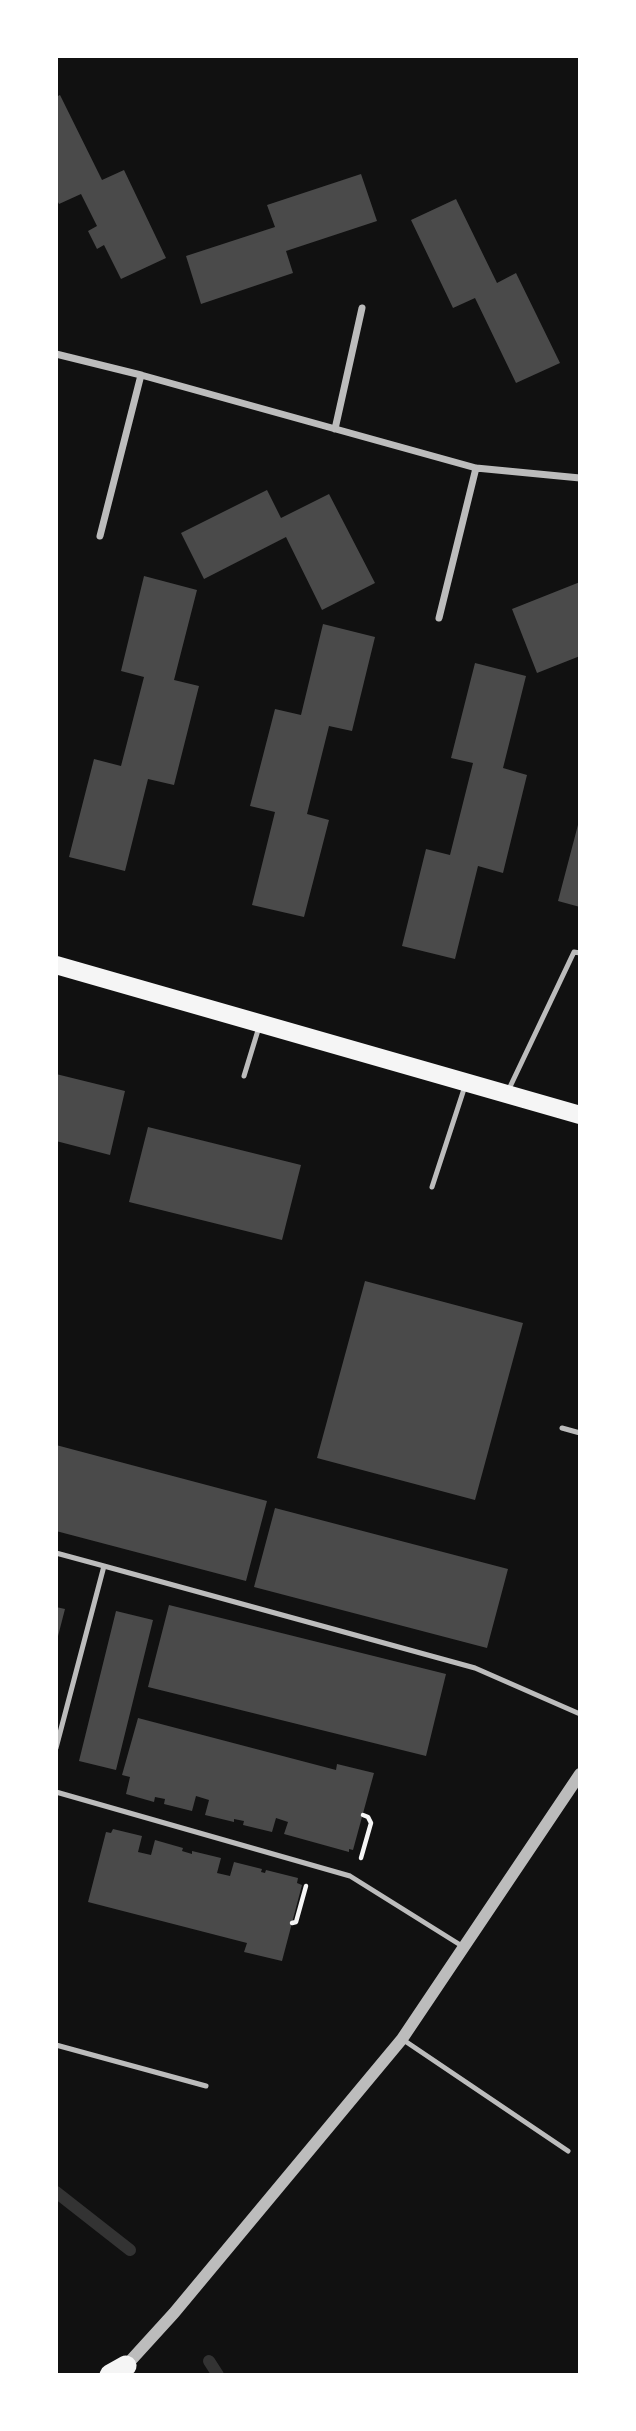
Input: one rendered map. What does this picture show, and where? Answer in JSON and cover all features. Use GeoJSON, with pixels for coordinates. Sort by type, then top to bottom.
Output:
{"type":"FeatureCollection","features":[{"type":"Feature","properties":{"kind":"main road"},"geometry":{"type":"LineString","coordinates":[[56,965],[580,1115]]}},
{"type":"Feature","properties":{"kind":"street"},"geometry":{"type":"LineString","coordinates":[[335,429],[362,308]]}},
{"type":"Feature","properties":{"kind":"street"},"geometry":{"type":"LineString","coordinates":[[56,354],[476,468],[580,478]]}},
{"type":"Feature","properties":{"kind":"street"},"geometry":{"type":"LineString","coordinates":[[100,536],[141,375]]}},
{"type":"Feature","properties":{"kind":"street"},"geometry":{"type":"LineString","coordinates":[[439,618],[476,468]]}},
{"type":"Feature","properties":{"kind":"street"},"geometry":{"type":"LineString","coordinates":[[118,2372],[174,2313],[401,2039],[580,1774]]}},
{"type":"Feature","properties":{"kind":"lane"},"geometry":{"type":"LineString","coordinates":[[507,1094],[574,951],[580,953]]}},
{"type":"Feature","properties":{"kind":"lane"},"geometry":{"type":"LineString","coordinates":[[244,1076],[260,1024]]}},
{"type":"Feature","properties":{"kind":"lane"},"geometry":{"type":"LineString","coordinates":[[432,1186],[466,1083]]}},
{"type":"Feature","properties":{"kind":"lane"},"geometry":{"type":"LineString","coordinates":[[562,1428],[580,1433]]}},
{"type":"Feature","properties":{"kind":"lane"},"geometry":{"type":"LineString","coordinates":[[56,1553],[475,1668],[580,1714]]}},
{"type":"Feature","properties":{"kind":"lane"},"geometry":{"type":"LineString","coordinates":[[56,1748],[104,1566]]}},
{"type":"Feature","properties":{"kind":"lane"},"geometry":{"type":"LineString","coordinates":[[56,1792],[354,1878],[464,1948]]}},
{"type":"Feature","properties":{"kind":"lane"},"geometry":{"type":"LineString","coordinates":[[401,2039],[568,2151]]}},
{"type":"Feature","properties":{"kind":"lane"},"geometry":{"type":"LineString","coordinates":[[56,2045],[205,2086]]}},
{"type":"Feature","properties":{"kind":"path"},"geometry":{"type":"LineString","coordinates":[[354,1878],[370,1823],[368,1817],[363,1815]]}},
{"type":"Feature","properties":{"kind":"path"},"geometry":{"type":"LineString","coordinates":[[292,1923],[296,1922],[312,1865]]}},
{"type":"Feature","properties":{"kind":"building"},"geometry":{"type":"Polygon","coordinates":[[[60,95],[102,180],[124,170],[166,258],[121,279],[104,245],[97,249],[88,231],[97,226],[81,194],[59,204],[56,198],[56,97],[60,95]]]}},
{"type":"Feature","properties":{"kind":"building"},"geometry":{"type":"Polygon","coordinates":[[[361,174],[377,221],[286,251],[293,273],[201,304],[186,256],[275,227],[267,205],[361,174]]]}},
{"type":"Feature","properties":{"kind":"building"},"geometry":{"type":"Polygon","coordinates":[[[456,199],[497,283],[516,273],[560,363],[516,383],[475,298],[453,308],[411,220],[456,199]]]}},
{"type":"Feature","properties":{"kind":"building"},"geometry":{"type":"Polygon","coordinates":[[[267,490],[281,518],[329,494],[375,583],[322,610],[286,537],[204,579],[181,533],[267,490]]]}},
{"type":"Feature","properties":{"kind":"building"},"geometry":{"type":"Polygon","coordinates":[[[144,576],[197,590],[174,680],[199,686],[174,785],[148,779],[125,871],[69,857],[94,759],[121,766],[144,677],[121,671],[144,576]]]}},
{"type":"Feature","properties":{"kind":"building"},"geometry":{"type":"Polygon","coordinates":[[[580,582],[580,656],[537,673],[512,609],[580,582]]]}},
{"type":"Feature","properties":{"kind":"building"},"geometry":{"type":"Polygon","coordinates":[[[323,624],[375,637],[352,731],[329,726],[307,814],[329,820],[304,917],[252,905],[275,812],[250,806],[275,709],[301,715],[323,624]]]}},
{"type":"Feature","properties":{"kind":"building"},"geometry":{"type":"Polygon","coordinates":[[[475,663],[526,676],[503,768],[527,775],[503,873],[478,866],[455,959],[402,946],[426,849],[450,855],[473,763],[451,758],[475,663]]]}},
{"type":"Feature","properties":{"kind":"building"},"geometry":{"type":"Polygon","coordinates":[[[580,821],[580,907],[558,901],[580,821]]]}},
{"type":"Feature","properties":{"kind":"building"},"geometry":{"type":"Polygon","coordinates":[[[56,1074],[125,1091],[110,1155],[56,1141],[56,1074]]]}},
{"type":"Feature","properties":{"kind":"building"},"geometry":{"type":"Polygon","coordinates":[[[148,1127],[301,1165],[282,1240],[129,1202],[148,1127]]]}},
{"type":"Feature","properties":{"kind":"building"},"geometry":{"type":"Polygon","coordinates":[[[365,1281],[523,1323],[475,1500],[317,1458],[365,1281]]]}},
{"type":"Feature","properties":{"kind":"building"},"geometry":{"type":"Polygon","coordinates":[[[56,1445],[267,1501],[246,1581],[56,1531],[56,1445]]]}},
{"type":"Feature","properties":{"kind":"building"},"geometry":{"type":"Polygon","coordinates":[[[275,1508],[508,1569],[487,1648],[254,1587],[275,1508]]]}},
{"type":"Feature","properties":{"kind":"building"},"geometry":{"type":"Polygon","coordinates":[[[169,1605],[446,1674],[426,1756],[148,1687],[169,1605]]]}},
{"type":"Feature","properties":{"kind":"building"},"geometry":{"type":"Polygon","coordinates":[[[56,1607],[65,1609],[57,1640],[56,1639],[56,1607]]]}},
{"type":"Feature","properties":{"kind":"building"},"geometry":{"type":"Polygon","coordinates":[[[116,1611],[153,1620],[116,1770],[79,1761],[116,1611]]]}},
{"type":"Feature","properties":{"kind":"building"},"geometry":{"type":"Polygon","coordinates":[[[138,1718],[336,1770],[337,1764],[374,1773],[353,1850],[349,1849],[349,1852],[284,1834],[288,1822],[276,1818],[272,1832],[243,1825],[244,1821],[234,1819],[234,1822],[205,1815],[209,1800],[196,1796],[192,1811],[164,1804],[165,1799],[155,1797],[154,1802],[126,1794],[130,1777],[122,1775],[138,1718]]]}},
{"type":"Feature","properties":{"kind":"building"},"geometry":{"type":"Polygon","coordinates":[[[113,1829],[142,1836],[138,1852],[151,1855],[155,1840],[183,1848],[182,1851],[192,1854],[192,1851],[221,1858],[217,1873],[230,1876],[234,1862],[262,1869],[261,1872],[265,1873],[266,1870],[298,1878],[297,1883],[302,1885],[282,1961],[244,1952],[247,1943],[88,1902],[106,1832],[111,1833],[113,1829]]]}},
{"type":"Feature","properties":{"kind":"waterway"},"geometry":{"type":"LineString","coordinates":[[56,2192],[130,2250]]}},
{"type":"Feature","properties":{"kind":"waterway"},"geometry":{"type":"LineString","coordinates":[[209,2361],[218,2375]]}}]}
